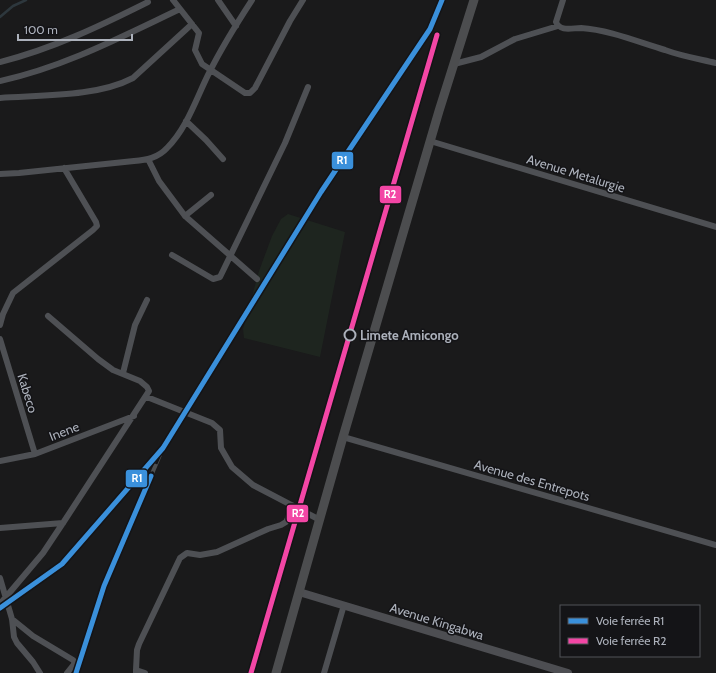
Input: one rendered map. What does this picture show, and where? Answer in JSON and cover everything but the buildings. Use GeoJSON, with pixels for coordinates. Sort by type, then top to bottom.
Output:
{"type":"FeatureCollection","features":[{"type":"Feature","properties":{"kind":"main road"},"geometry":{"type":"LineString","coordinates":[[276,673],[343,437],[430,141],[474,0]]}},
{"type":"Feature","properties":{"kind":"street"},"geometry":{"type":"LineString","coordinates":[[173,0],[199,33],[195,50],[202,64],[245,93],[250,93],[253,91],[290,21],[303,0]]}},
{"type":"Feature","properties":{"kind":"street"},"geometry":{"type":"LineString","coordinates":[[218,0],[236,26]]}},
{"type":"Feature","properties":{"kind":"street"},"geometry":{"type":"LineString","coordinates":[[0,174],[148,159],[155,157],[167,149],[186,121],[210,70],[252,0]]}},
{"type":"Feature","properties":{"kind":"street"},"geometry":{"type":"LineString","coordinates":[[558,26],[556,22],[563,0]]}},
{"type":"Feature","properties":{"kind":"street"},"geometry":{"type":"LineString","coordinates":[[0,62],[28,55],[98,27],[148,2]]}},
{"type":"Feature","properties":{"kind":"street"},"geometry":{"type":"LineString","coordinates":[[0,81],[60,64],[180,9]]}},
{"type":"Feature","properties":{"kind":"street"},"geometry":{"type":"LineString","coordinates":[[0,98],[82,92],[111,87],[125,82],[134,78],[192,24]]}},
{"type":"Feature","properties":{"kind":"street"},"geometry":{"type":"LineString","coordinates":[[454,64],[481,57],[515,39],[558,26],[565,29],[581,28],[614,34],[667,51],[716,63]]}},
{"type":"Feature","properties":{"kind":"street"},"geometry":{"type":"LineString","coordinates":[[172,255],[213,279],[220,276],[285,143],[308,88]]}},
{"type":"Feature","properties":{"kind":"street"},"geometry":{"type":"LineString","coordinates":[[186,121],[223,159]]}},
{"type":"Feature","properties":{"kind":"street","name":"Avenue Metalurgie"},"geometry":{"type":"LineString","coordinates":[[430,141],[716,227]]}},
{"type":"Feature","properties":{"kind":"street"},"geometry":{"type":"LineString","coordinates":[[148,159],[159,181],[185,216],[256,279]]}},
{"type":"Feature","properties":{"kind":"street"},"geometry":{"type":"LineString","coordinates":[[0,325],[3,314],[13,292],[97,226],[64,168]]}},
{"type":"Feature","properties":{"kind":"street"},"geometry":{"type":"LineString","coordinates":[[185,216],[211,195]]}},
{"type":"Feature","properties":{"kind":"street"},"geometry":{"type":"LineString","coordinates":[[123,373],[135,325],[147,300]]}},
{"type":"Feature","properties":{"kind":"street"},"geometry":{"type":"LineString","coordinates":[[0,604],[43,553],[150,391],[147,386],[140,381],[113,370],[98,360],[48,316]]}},
{"type":"Feature","properties":{"kind":"street","name":"Kabeco"},"geometry":{"type":"LineString","coordinates":[[0,339],[35,454]]}},
{"type":"Feature","properties":{"kind":"street"},"geometry":{"type":"LineString","coordinates":[[147,397],[212,423],[220,430],[221,448],[232,467],[253,485],[320,520]]}},
{"type":"Feature","properties":{"kind":"street","name":"Inene"},"geometry":{"type":"LineString","coordinates":[[0,461],[35,454],[134,416]]}},
{"type":"Feature","properties":{"kind":"street","name":"Avenue des Entrepots"},"geometry":{"type":"LineString","coordinates":[[343,437],[716,545]]}},
{"type":"Feature","properties":{"kind":"street"},"geometry":{"type":"LineString","coordinates":[[145,673],[136,671],[136,657],[139,644],[180,558],[187,553],[200,555],[217,552],[268,528],[281,525],[286,522],[292,505]]}},
{"type":"Feature","properties":{"kind":"street"},"geometry":{"type":"LineString","coordinates":[[0,528],[64,523]]}},
{"type":"Feature","properties":{"kind":"street"},"geometry":{"type":"LineString","coordinates":[[0,578],[2,590],[6,597],[12,619],[14,637],[40,673]]}},
{"type":"Feature","properties":{"kind":"street","name":"Avenue Kingabwa"},"geometry":{"type":"LineString","coordinates":[[300,592],[568,673]]}},
{"type":"Feature","properties":{"kind":"street"},"geometry":{"type":"LineString","coordinates":[[324,673],[344,605]]}},
{"type":"Feature","properties":{"kind":"street"},"geometry":{"type":"LineString","coordinates":[[12,619],[33,636],[73,660],[75,665],[67,673]]}},
{"type":"Feature","properties":{"kind":"shaded area"},"geometry":{"type":"Polygon","coordinates":[[[288,214],[345,232],[320,357],[244,338],[243,329],[259,271],[272,236],[281,219],[288,214]]]}},
{"type":"Feature","properties":{"kind":"waterway"},"geometry":{"type":"LineString","coordinates":[[0,17],[13,6],[26,0]]}},
{"type":"Feature","properties":{"kind":"railway"},"geometry":{"type":"LineString","coordinates":[[0,608],[62,564],[163,448],[321,192],[430,29],[442,0]]}},
{"type":"Feature","properties":{"kind":"railway"},"geometry":{"type":"LineString","coordinates":[[76,673],[104,586],[160,455]]}},
{"type":"Feature","properties":{"kind":"rail line","name":"R1"},"geometry":{"type":"LineString","coordinates":[[0,608],[62,564],[163,448],[321,192],[430,29],[442,0]]}},
{"type":"Feature","properties":{"kind":"rail line","name":"R2"},"geometry":{"type":"LineString","coordinates":[[251,673],[437,35]]}},
{"type":"Feature","properties":{"kind":"rail line","name":"R1"},"geometry":{"type":"LineString","coordinates":[[76,673],[104,586],[151,476]]}},
{"type":"Feature","properties":{"kind":"place","name":"Limete Amicongo"},"geometry":{"type":"Point","coordinates":[350,335]}}]}
